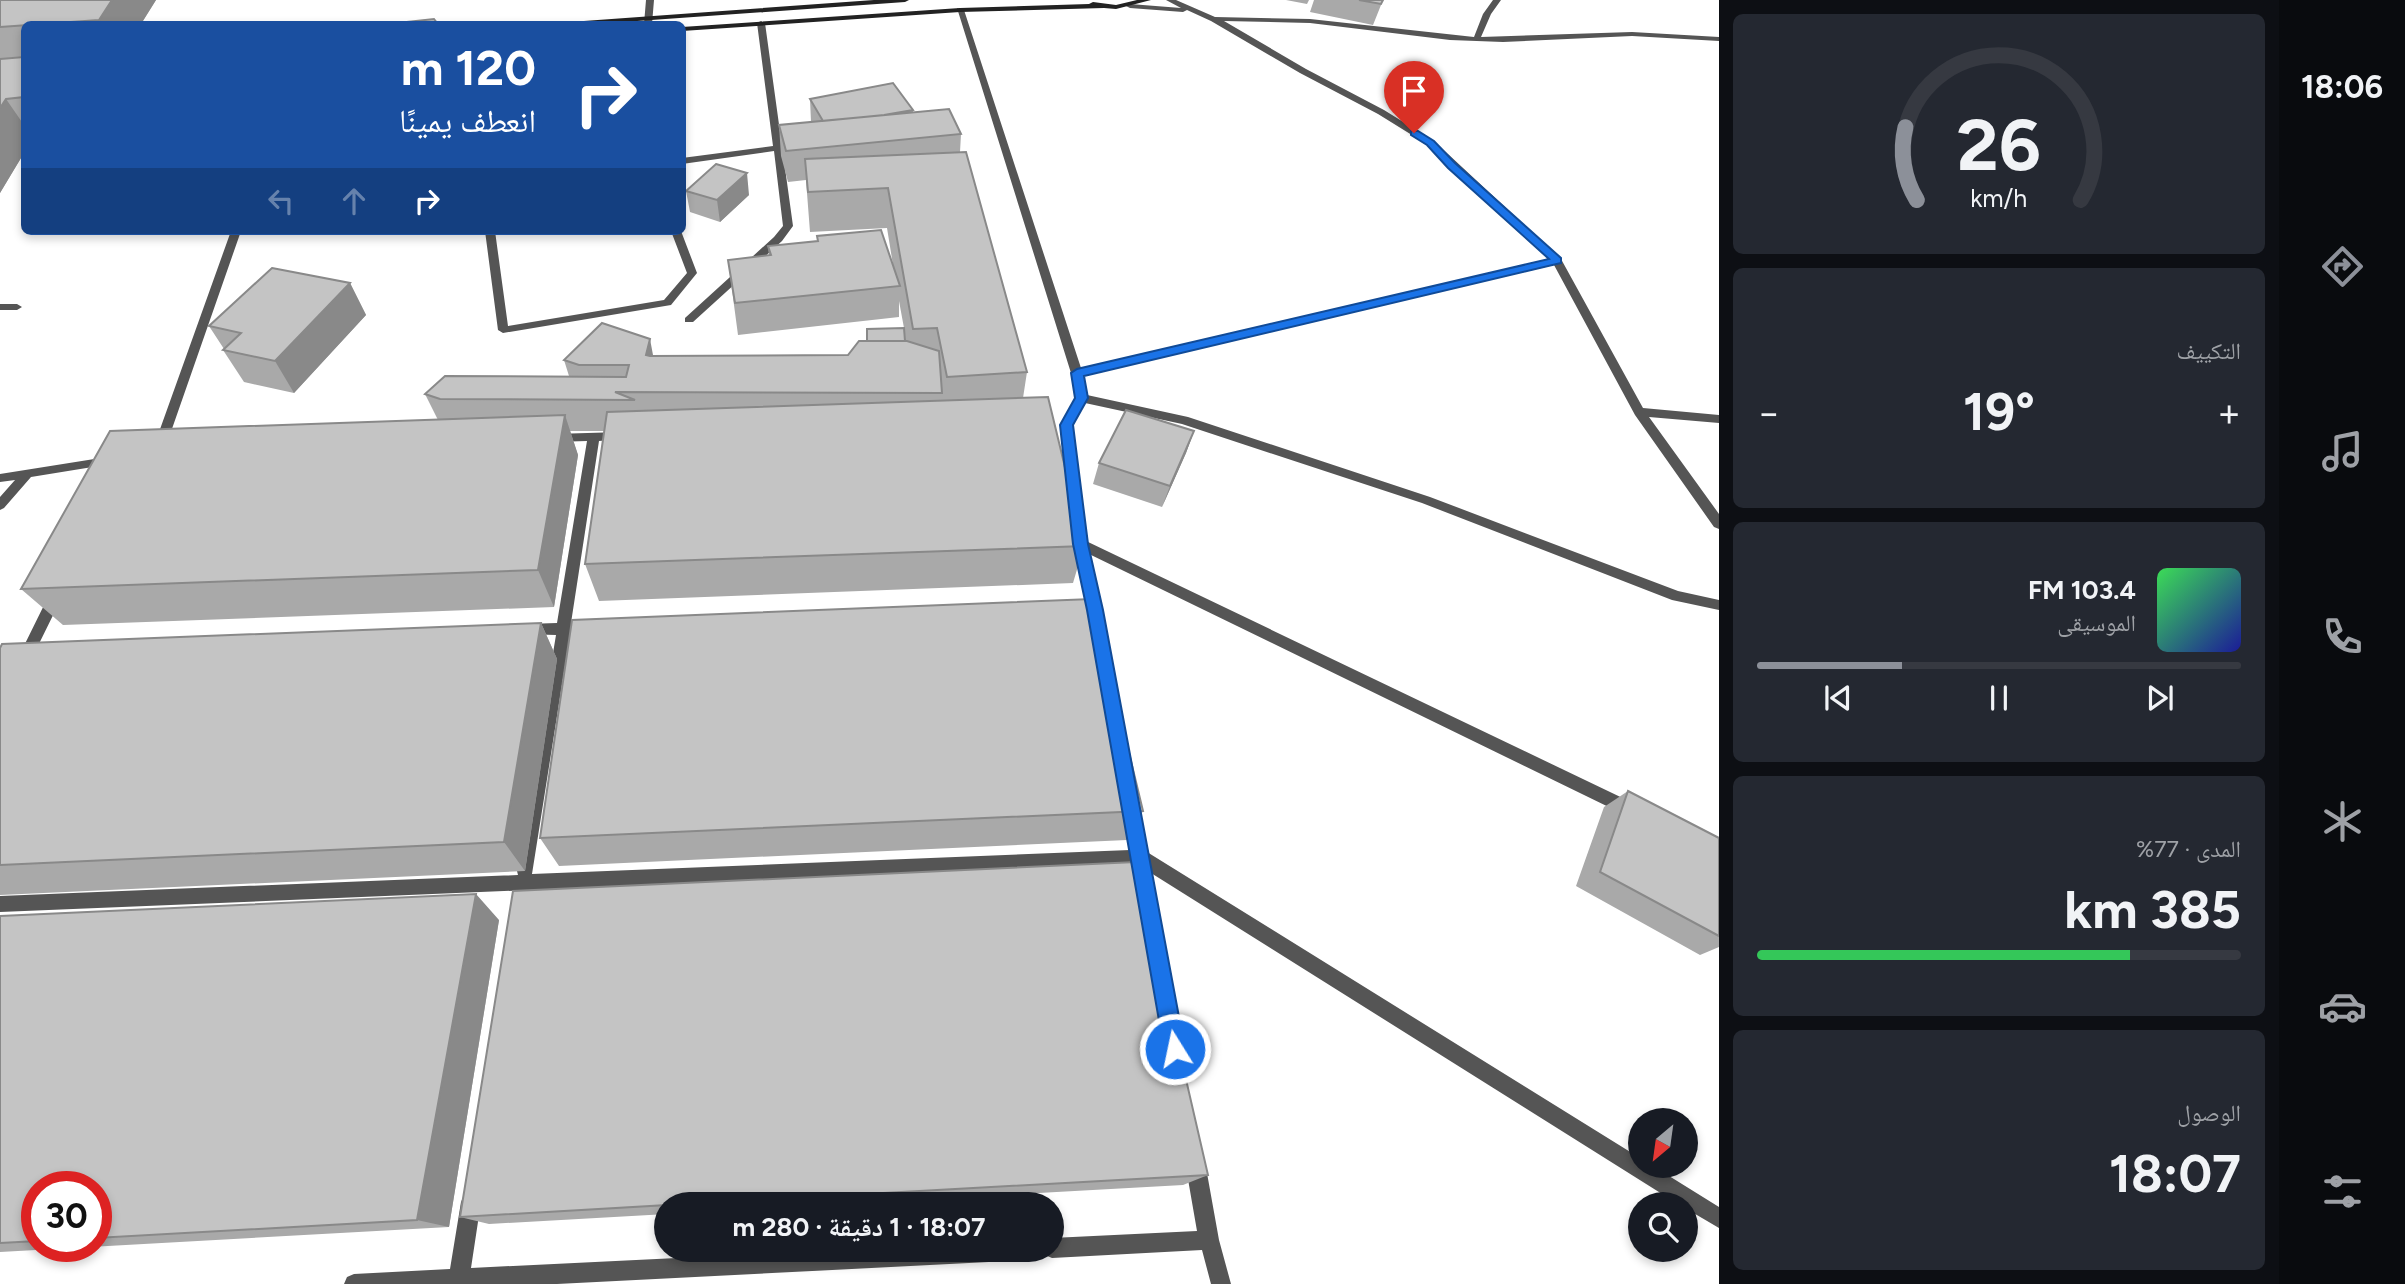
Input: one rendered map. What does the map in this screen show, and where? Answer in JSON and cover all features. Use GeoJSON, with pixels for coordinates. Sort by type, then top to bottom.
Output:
{"type":"FeatureCollection","features":[{"type":"Feature","properties":{"kind":"main road"},"geometry":{"type":"LineString","coordinates":[[648,21],[905,0]]}},
{"type":"Feature","properties":{"kind":"main road"},"geometry":{"type":"LineString","coordinates":[[1082,0],[1102,6]]}},
{"type":"Feature","properties":{"kind":"main road"},"geometry":{"type":"LineString","coordinates":[[686,29],[960,10],[1130,6],[1147,0]]}},
{"type":"Feature","properties":{"kind":"street"},"geometry":{"type":"LineString","coordinates":[[648,21],[650,0]]}},
{"type":"Feature","properties":{"kind":"street"},"geometry":{"type":"LineString","coordinates":[[1170,0],[1214,19],[1303,71],[1381,111],[1431,143],[1452,166],[1557,261],[1639,412],[1719,524]]}},
{"type":"Feature","properties":{"kind":"street"},"geometry":{"type":"LineString","coordinates":[[1477,38],[1487,13],[1497,0]]}},
{"type":"Feature","properties":{"kind":"street"},"geometry":{"type":"LineString","coordinates":[[1130,6],[1195,11]]}},
{"type":"Feature","properties":{"kind":"street"},"geometry":{"type":"LineString","coordinates":[[960,10],[1077,373],[1082,398]]}},
{"type":"Feature","properties":{"kind":"street"},"geometry":{"type":"LineString","coordinates":[[1214,19],[1275,19],[1397,34],[1503,40],[1632,34],[1719,39]]}},
{"type":"Feature","properties":{"kind":"street"},"geometry":{"type":"LineString","coordinates":[[689,320],[778,239],[788,226],[761,23]]}},
{"type":"Feature","properties":{"kind":"street"},"geometry":{"type":"LineString","coordinates":[[686,160],[779,148]]}},
{"type":"Feature","properties":{"kind":"street"},"geometry":{"type":"LineString","coordinates":[[159,452],[235,235]]}},
{"type":"Feature","properties":{"kind":"street"},"geometry":{"type":"LineString","coordinates":[[491,235],[503,330],[667,303],[692,273],[678,235]]}},
{"type":"Feature","properties":{"kind":"street"},"geometry":{"type":"LineString","coordinates":[[1077,373],[1557,261]]}},
{"type":"Feature","properties":{"kind":"street"},"geometry":{"type":"LineString","coordinates":[[0,307],[17,307]]}},
{"type":"Feature","properties":{"kind":"street"},"geometry":{"type":"LineString","coordinates":[[1082,398],[1059,425],[1080,544],[1088,610],[1103,651]]}},
{"type":"Feature","properties":{"kind":"street"},"geometry":{"type":"LineString","coordinates":[[1082,398],[1185,420],[1426,500],[1677,596],[1719,605]]}},
{"type":"Feature","properties":{"kind":"street"},"geometry":{"type":"LineString","coordinates":[[1639,412],[1719,419]]}},
{"type":"Feature","properties":{"kind":"street"},"geometry":{"type":"LineString","coordinates":[[539,439],[635,436]]}},
{"type":"Feature","properties":{"kind":"street"},"geometry":{"type":"LineString","coordinates":[[522,889],[594,437]]}},
{"type":"Feature","properties":{"kind":"street"},"geometry":{"type":"LineString","coordinates":[[0,478],[122,459],[116,471]]}},
{"type":"Feature","properties":{"kind":"street"},"geometry":{"type":"LineString","coordinates":[[0,505],[26,476]]}},
{"type":"Feature","properties":{"kind":"street"},"geometry":{"type":"LineString","coordinates":[[1080,544],[1644,816]]}},
{"type":"Feature","properties":{"kind":"street"},"geometry":{"type":"LineString","coordinates":[[18,670],[37,647],[61,584]]}},
{"type":"Feature","properties":{"kind":"street"},"geometry":{"type":"LineString","coordinates":[[508,631],[604,627]]}},
{"type":"Feature","properties":{"kind":"street"},"geometry":{"type":"LineString","coordinates":[[1128,789],[1165,994]]}},
{"type":"Feature","properties":{"kind":"street"},"geometry":{"type":"LineString","coordinates":[[0,904],[522,889],[1140,857],[1719,1218]]}},
{"type":"Feature","properties":{"kind":"street"},"geometry":{"type":"LineString","coordinates":[[1192,1144],[1209,1240],[1221,1284]]}},
{"type":"Feature","properties":{"kind":"street"},"geometry":{"type":"LineString","coordinates":[[458,1281],[474,1183]]}},
{"type":"Feature","properties":{"kind":"street"},"geometry":{"type":"LineString","coordinates":[[1064,1247],[1209,1240]]}},
{"type":"Feature","properties":{"kind":"street"},"geometry":{"type":"LineString","coordinates":[[354,1284],[808,1262]]}},
{"type":"Feature","properties":{"kind":"building"},"geometry":{"type":"Polygon","coordinates":[[[0,0],[112,0],[99,20],[21,21],[21,26],[0,27],[0,0]]]}},
{"type":"Feature","properties":{"kind":"building"},"geometry":{"type":"Polygon","coordinates":[[[1359,0],[1383,0],[1381,4],[1359,0]]]}},
{"type":"Feature","properties":{"kind":"building"},"geometry":{"type":"Polygon","coordinates":[[[21,57],[21,97],[6,99],[0,108],[0,59],[21,57]]]}},
{"type":"Feature","properties":{"kind":"building"},"geometry":{"type":"Polygon","coordinates":[[[893,83],[913,110],[823,121],[810,99],[893,83]]]}},
{"type":"Feature","properties":{"kind":"building"},"geometry":{"type":"Polygon","coordinates":[[[949,109],[961,134],[786,151],[779,125],[949,109]]]}},
{"type":"Feature","properties":{"kind":"building"},"geometry":{"type":"Polygon","coordinates":[[[966,152],[1027,372],[947,377],[937,328],[913,329],[888,188],[808,192],[805,159],[966,152]]]}},
{"type":"Feature","properties":{"kind":"building"},"geometry":{"type":"Polygon","coordinates":[[[716,164],[747,173],[717,200],[686,191],[716,164]]]}},
{"type":"Feature","properties":{"kind":"building"},"geometry":{"type":"Polygon","coordinates":[[[881,230],[900,286],[735,303],[728,260],[771,255],[768,246],[818,241],[817,236],[881,230]]]}},
{"type":"Feature","properties":{"kind":"building"},"geometry":{"type":"Polygon","coordinates":[[[272,268],[350,283],[275,361],[223,350],[241,333],[209,326],[272,268]]]}},
{"type":"Feature","properties":{"kind":"building"},"geometry":{"type":"Polygon","coordinates":[[[602,323],[650,339],[646,355],[650,356],[848,355],[859,341],[907,341],[939,351],[942,393],[615,392],[635,400],[440,399],[425,394],[445,376],[626,377],[629,365],[579,365],[564,360],[602,323]]]}},
{"type":"Feature","properties":{"kind":"building"},"geometry":{"type":"Polygon","coordinates":[[[904,328],[905,341],[867,341],[867,329],[904,328]]]}},
{"type":"Feature","properties":{"kind":"building"},"geometry":{"type":"Polygon","coordinates":[[[1048,397],[1084,546],[585,564],[607,412],[1048,397]]]}},
{"type":"Feature","properties":{"kind":"building"},"geometry":{"type":"Polygon","coordinates":[[[1126,410],[1194,431],[1170,486],[1099,463],[1126,410]]]}},
{"type":"Feature","properties":{"kind":"building"},"geometry":{"type":"Polygon","coordinates":[[[565,415],[538,570],[21,589],[110,431],[565,415]]]}},
{"type":"Feature","properties":{"kind":"building"},"geometry":{"type":"Polygon","coordinates":[[[1092,599],[1143,811],[540,838],[572,620],[1092,599]]]}},
{"type":"Feature","properties":{"kind":"building"},"geometry":{"type":"Polygon","coordinates":[[[541,623],[504,842],[0,865],[2,644],[541,623]]]}},
{"type":"Feature","properties":{"kind":"building"},"geometry":{"type":"Polygon","coordinates":[[[1628,791],[1719,838],[1719,936],[1600,872],[1628,791]]]}},
{"type":"Feature","properties":{"kind":"building"},"geometry":{"type":"Polygon","coordinates":[[[1136,862],[1208,1175],[901,1192],[654,1192],[654,1206],[460,1217],[513,891],[1136,862]]]}},
{"type":"Feature","properties":{"kind":"building"},"geometry":{"type":"Polygon","coordinates":[[[476,894],[417,1220],[112,1237],[112,1171],[21,1171],[21,1242],[0,1243],[0,916],[476,894]]]}},
{"type":"Feature","properties":{"kind":"route"},"geometry":{"type":"LineString","coordinates":[[1175,1049],[1095,610],[1080,544],[1066,425],[1082,398],[1077,373],[1557,261],[1452,166],[1431,143],[1414,133]]}}]}
